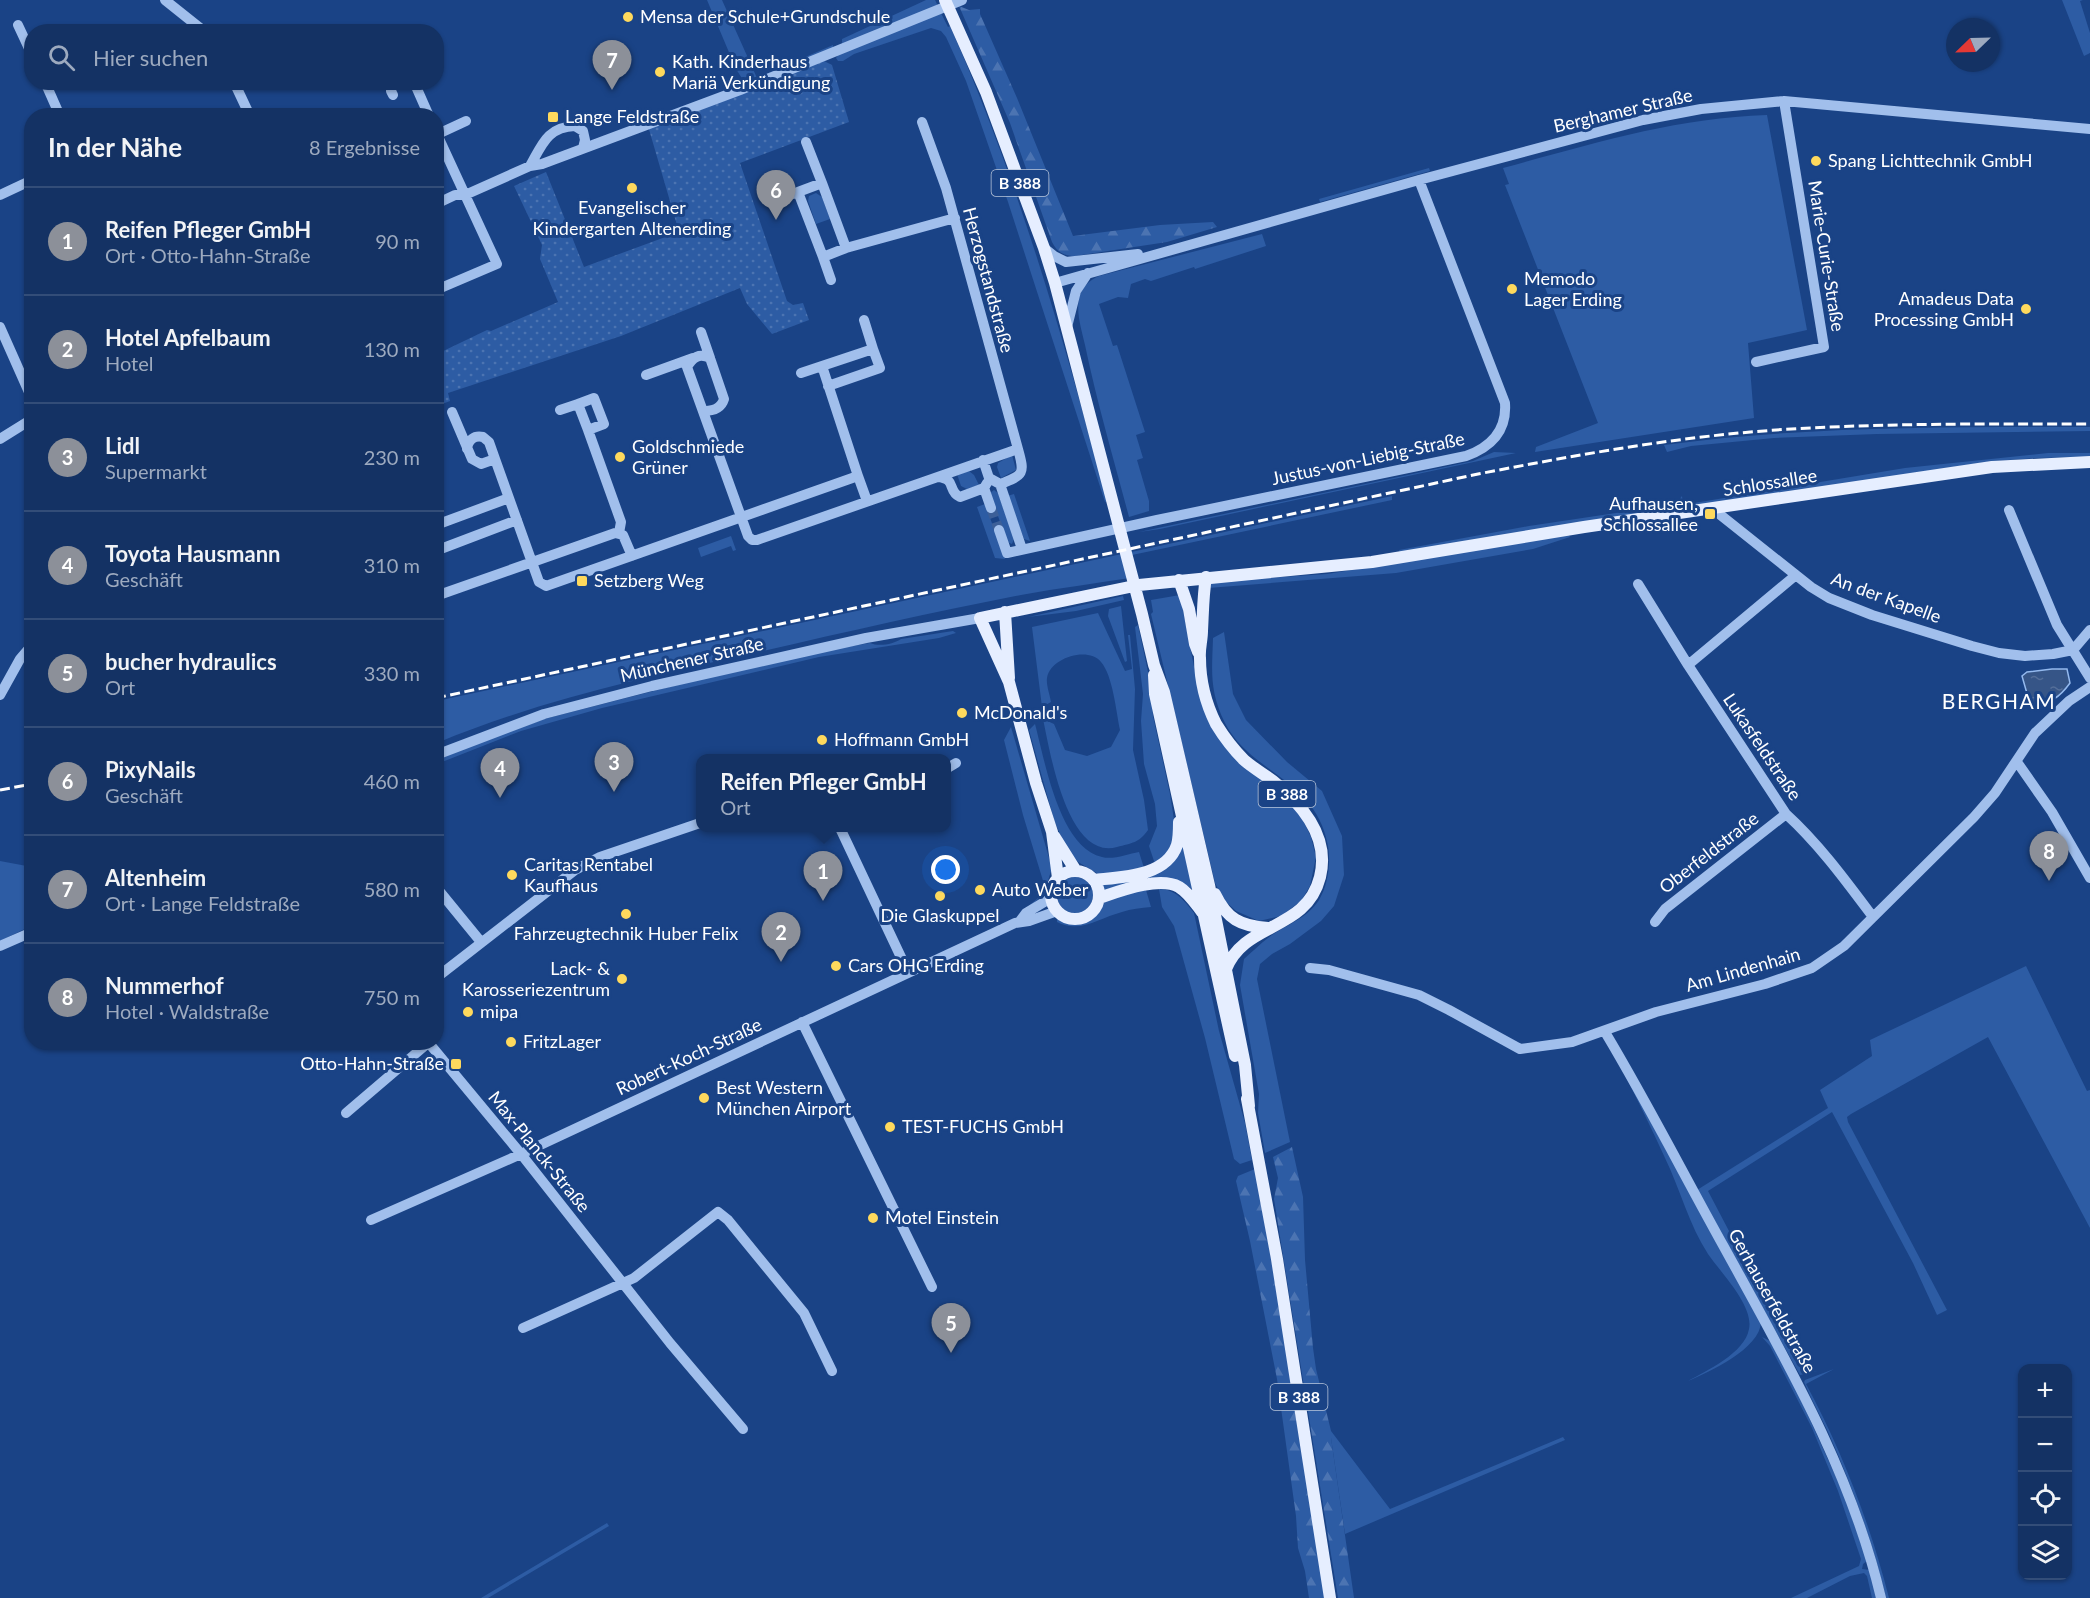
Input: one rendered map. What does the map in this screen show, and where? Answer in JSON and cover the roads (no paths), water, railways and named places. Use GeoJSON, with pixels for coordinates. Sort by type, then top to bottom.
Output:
{"type":"FeatureCollection","features":[{"type":"Feature","properties":{"kind":"main road","name":"B 388"},"geometry":{"type":"LineString","coordinates":[[945,0],[986,92],[1044,248],[1067,327],[1154,665],[1164,692],[1209,885],[1245,1065],[1249,1106],[1277,1259],[1330,1598]]}},
{"type":"Feature","properties":{"kind":"main road","name":"Schlossallee"},"geometry":{"type":"LineString","coordinates":[[980,618],[1117,588],[1206,577],[1372,562],[1584,527],[1992,467],[2090,462]]}},
{"type":"Feature","properties":{"kind":"main road","name":"B 388"},"geometry":{"type":"LineString","coordinates":[[1199,656],[1202,644],[1203,591],[1206,577]]}},
{"type":"Feature","properties":{"kind":"main road","name":"B 388"},"geometry":{"type":"LineString","coordinates":[[1179,580],[1189,609],[1206,697],[1211,713],[1224,738],[1245,760],[1301,807],[1320,842],[1322,865],[1316,888],[1310,899],[1288,920],[1268,928],[1238,948],[1226,969]]}},
{"type":"Feature","properties":{"kind":"main road"},"geometry":{"type":"LineString","coordinates":[[1005,612],[1009,682]]}},
{"type":"Feature","properties":{"kind":"main road"},"geometry":{"type":"LineString","coordinates":[[980,618],[1009,682],[1036,783],[1052,832],[1058,878]]}},
{"type":"Feature","properties":{"kind":"main road","name":"B 388"},"geometry":{"type":"LineString","coordinates":[[1154,665],[1155,694],[1237,1066],[1249,1106]]}},
{"type":"Feature","properties":{"kind":"main road","name":"B 388"},"geometry":{"type":"LineString","coordinates":[[1095,880],[1148,872],[1166,864],[1177,844],[1180,808]]}},
{"type":"Feature","properties":{"kind":"main road"},"geometry":{"type":"LineString","coordinates":[[1052,832],[1076,871]]}},
{"type":"Feature","properties":{"kind":"main road"},"geometry":{"type":"LineString","coordinates":[[1076,871],[1095,880],[1099,898],[1092,911],[1085,917],[1070,919],[1057,911],[1051,898],[1053,885],[1058,878],[1065,873],[1076,871]]}},
{"type":"Feature","properties":{"kind":"main road","name":"B 388"},"geometry":{"type":"LineString","coordinates":[[1099,898],[1158,883],[1172,884],[1187,893],[1204,915]]}},
{"type":"Feature","properties":{"kind":"main road","name":"B 388"},"geometry":{"type":"LineString","coordinates":[[1209,885],[1231,917],[1244,925],[1268,928]]}},
{"type":"Feature","properties":{"kind":"street"},"geometry":{"type":"LineString","coordinates":[[165,0],[194,24]]}},
{"type":"Feature","properties":{"kind":"street"},"geometry":{"type":"LineString","coordinates":[[444,200],[455,195],[465,195],[530,166],[542,164],[749,86],[962,0]]}},
{"type":"Feature","properties":{"kind":"street"},"geometry":{"type":"LineString","coordinates":[[18,26],[24,38]]}},
{"type":"Feature","properties":{"kind":"street"},"geometry":{"type":"LineString","coordinates":[[49,90],[56,108]]}},
{"type":"Feature","properties":{"kind":"street"},"geometry":{"type":"LineString","coordinates":[[238,90],[246,108]]}},
{"type":"Feature","properties":{"kind":"street"},"geometry":{"type":"LineString","coordinates":[[391,90],[393,95]]}},
{"type":"Feature","properties":{"kind":"street"},"geometry":{"type":"LineString","coordinates":[[418,90],[425,108]]}},
{"type":"Feature","properties":{"kind":"street","name":"Berghamer Straße"},"geometry":{"type":"LineString","coordinates":[[1055,283],[1419,180],[1643,120],[1701,109],[1784,101],[2090,129]]}},
{"type":"Feature","properties":{"kind":"street","name":"Marie-Curie-Straße"},"geometry":{"type":"LineString","coordinates":[[1756,362],[1824,347],[1784,101]]}},
{"type":"Feature","properties":{"kind":"street"},"geometry":{"type":"LineString","coordinates":[[444,130],[466,121]]}},
{"type":"Feature","properties":{"kind":"street","name":"Herzogstandstraße"},"geometry":{"type":"LineString","coordinates":[[922,122],[955,218],[1023,466],[1019,477],[1000,484]]}},
{"type":"Feature","properties":{"kind":"street"},"geometry":{"type":"LineString","coordinates":[[530,166],[548,135],[557,129],[575,126],[583,131],[585,140],[583,148]]}},
{"type":"Feature","properties":{"kind":"street"},"geometry":{"type":"LineString","coordinates":[[806,142],[846,248]]}},
{"type":"Feature","properties":{"kind":"street"},"geometry":{"type":"LineString","coordinates":[[444,148],[497,264],[444,287]]}},
{"type":"Feature","properties":{"kind":"street","name":"Justus-von-Liebig-Straße"},"geometry":{"type":"LineString","coordinates":[[999,530],[1007,553],[1466,456],[1481,451],[1490,444],[1504,421],[1505,403],[1419,180]]}},
{"type":"Feature","properties":{"kind":"street"},"geometry":{"type":"LineString","coordinates":[[781,198],[822,183]]}},
{"type":"Feature","properties":{"kind":"street"},"geometry":{"type":"LineString","coordinates":[[0,195],[24,184]]}},
{"type":"Feature","properties":{"kind":"street"},"geometry":{"type":"LineString","coordinates":[[798,192],[831,280]]}},
{"type":"Feature","properties":{"kind":"street"},"geometry":{"type":"LineString","coordinates":[[823,257],[846,248],[955,218]]}},
{"type":"Feature","properties":{"kind":"street","name":"Berghamer Straße"},"geometry":{"type":"LineString","coordinates":[[1044,248],[1066,262],[1177,248]]}},
{"type":"Feature","properties":{"kind":"street"},"geometry":{"type":"LineString","coordinates":[[1067,327],[1076,291],[1088,273]]}},
{"type":"Feature","properties":{"kind":"street"},"geometry":{"type":"LineString","coordinates":[[828,386],[880,368],[864,320]]}},
{"type":"Feature","properties":{"kind":"street"},"geometry":{"type":"LineString","coordinates":[[0,327],[24,381]]}},
{"type":"Feature","properties":{"kind":"street"},"geometry":{"type":"LineString","coordinates":[[701,332],[724,399],[719,408],[703,411]]}},
{"type":"Feature","properties":{"kind":"street"},"geometry":{"type":"LineString","coordinates":[[801,373],[873,349]]}},
{"type":"Feature","properties":{"kind":"street"},"geometry":{"type":"LineString","coordinates":[[646,375],[693,358],[704,356],[710,358]]}},
{"type":"Feature","properties":{"kind":"street"},"geometry":{"type":"LineString","coordinates":[[693,358],[687,367],[749,538],[757,540],[1018,449]]}},
{"type":"Feature","properties":{"kind":"street"},"geometry":{"type":"LineString","coordinates":[[822,366],[867,501]]}},
{"type":"Feature","properties":{"kind":"street"},"geometry":{"type":"LineString","coordinates":[[560,410],[594,398],[604,424],[588,430]]}},
{"type":"Feature","properties":{"kind":"street"},"geometry":{"type":"LineString","coordinates":[[578,404],[621,522],[619,533]]}},
{"type":"Feature","properties":{"kind":"street"},"geometry":{"type":"LineString","coordinates":[[452,412],[470,457],[476,463],[481,464],[495,459]]}},
{"type":"Feature","properties":{"kind":"street"},"geometry":{"type":"LineString","coordinates":[[0,439],[24,425]]}},
{"type":"Feature","properties":{"kind":"street"},"geometry":{"type":"LineString","coordinates":[[467,449],[473,438],[483,437],[489,442],[532,562],[541,584],[546,586],[858,476]]}},
{"type":"Feature","properties":{"kind":"street"},"geometry":{"type":"LineString","coordinates":[[983,460],[989,477],[1000,484],[1022,549]]}},
{"type":"Feature","properties":{"kind":"street"},"geometry":{"type":"LineString","coordinates":[[938,477],[947,478],[955,494],[960,497],[984,488]]}},
{"type":"Feature","properties":{"kind":"street"},"geometry":{"type":"LineString","coordinates":[[989,477],[984,488],[991,508]]}},
{"type":"Feature","properties":{"kind":"street"},"geometry":{"type":"LineString","coordinates":[[444,522],[509,498]]}},
{"type":"Feature","properties":{"kind":"street","name":"An der Kapelle"},"geometry":{"type":"LineString","coordinates":[[1713,509],[1796,575],[1829,598],[1872,615],[1999,653],[2025,656],[2073,650]]}},
{"type":"Feature","properties":{"kind":"street"},"geometry":{"type":"LineString","coordinates":[[2009,510],[2057,625],[2090,678]]}},
{"type":"Feature","properties":{"kind":"street"},"geometry":{"type":"LineString","coordinates":[[444,548],[517,520]]}},
{"type":"Feature","properties":{"kind":"street"},"geometry":{"type":"LineString","coordinates":[[619,533],[625,538],[632,556]]}},
{"type":"Feature","properties":{"kind":"street"},"geometry":{"type":"LineString","coordinates":[[444,593],[619,533]]}},
{"type":"Feature","properties":{"kind":"street"},"geometry":{"type":"LineString","coordinates":[[1688,665],[1796,575]]}},
{"type":"Feature","properties":{"kind":"street","name":"Lukasfeldstraße"},"geometry":{"type":"LineString","coordinates":[[1638,584],[1786,814],[1800,826],[1833,864],[1873,917]]}},
{"type":"Feature","properties":{"kind":"street","name":"Münchener Straße"},"geometry":{"type":"LineString","coordinates":[[444,752],[544,714],[652,686],[866,638],[980,618]]}},
{"type":"Feature","properties":{"kind":"street"},"geometry":{"type":"LineString","coordinates":[[2073,650],[2090,630]]}},
{"type":"Feature","properties":{"kind":"street"},"geometry":{"type":"LineString","coordinates":[[0,695],[24,654]]}},
{"type":"Feature","properties":{"kind":"street","name":"Am Lindenhain"},"geometry":{"type":"LineString","coordinates":[[1310,968],[1329,970],[1419,995],[1520,1049],[1556,1046],[1605,1032],[1656,1012],[1765,984],[1812,968],[1844,945],[1981,810],[2017,762],[2035,733],[2070,701],[2090,687]]}},
{"type":"Feature","properties":{"kind":"street"},"geometry":{"type":"LineString","coordinates":[[2017,762],[2052,812],[2090,878]]}},
{"type":"Feature","properties":{"kind":"street","name":"Oberfeldstraße"},"geometry":{"type":"LineString","coordinates":[[1655,922],[1665,909],[1786,814]]}},
{"type":"Feature","properties":{"kind":"street"},"geometry":{"type":"LineString","coordinates":[[444,972],[575,870],[600,857],[696,824]]}},
{"type":"Feature","properties":{"kind":"street"},"geometry":{"type":"LineString","coordinates":[[843,832],[908,972]]}},
{"type":"Feature","properties":{"kind":"street"},"geometry":{"type":"LineString","coordinates":[[444,897],[481,942]]}},
{"type":"Feature","properties":{"kind":"street","name":"Robert-Koch-Straße"},"geometry":{"type":"LineString","coordinates":[[1020,921],[1026,913],[1051,898]]}},
{"type":"Feature","properties":{"kind":"street","name":"Robert-Koch-Straße"},"geometry":{"type":"LineString","coordinates":[[371,1220],[521,1154],[1020,921],[1029,921],[1057,911]]}},
{"type":"Feature","properties":{"kind":"street"},"geometry":{"type":"LineString","coordinates":[[0,946],[24,936]]}},
{"type":"Feature","properties":{"kind":"street"},"geometry":{"type":"LineString","coordinates":[[802,1022],[932,1287]]}},
{"type":"Feature","properties":{"kind":"street","name":"Gerhauserfeldstraße"},"geometry":{"type":"LineString","coordinates":[[1605,1032],[1798,1381],[1830,1448],[1848,1493],[1872,1563],[1881,1598]]}},
{"type":"Feature","properties":{"kind":"street","name":"Max-Planck-Straße"},"geometry":{"type":"LineString","coordinates":[[346,1113],[420,1050]]}},
{"type":"Feature","properties":{"kind":"street","name":"Max-Planck-Straße"},"geometry":{"type":"LineString","coordinates":[[434,1050],[521,1154],[669,1343],[743,1429]]}},
{"type":"Feature","properties":{"kind":"street"},"geometry":{"type":"LineString","coordinates":[[523,1328],[634,1278],[718,1212],[723,1214],[804,1313],[832,1371]]}},
{"type":"Feature","properties":{"kind":"water"},"geometry":{"type":"Polygon","coordinates":[[[2067,669],[2070,683],[2053,700],[2042,704],[2030,704],[2022,676],[2027,672],[2067,669]]]}},
{"type":"Feature","properties":{"kind":"tunnel"},"geometry":{"type":"LineString","coordinates":[[991,508],[999,530]]}},
{"type":"Feature","properties":{"kind":"railway"},"geometry":{"type":"LineString","coordinates":[[444,696],[1478,474],[1589,454],[1701,437],[1776,430],[1893,425],[2090,424]]}},
{"type":"Feature","properties":{"kind":"railway"},"geometry":{"type":"LineString","coordinates":[[0,790],[24,786]]}},
{"type":"Feature","properties":{"kind":"place","name":"Mensa der Schule+Grundschule"},"geometry":{"type":"Point","coordinates":[628,17]}},
{"type":"Feature","properties":{"kind":"place","name":"Kath. Kinderhaus Mariä Verkündigung"},"geometry":{"type":"Point","coordinates":[660,72]}},
{"type":"Feature","properties":{"kind":"place","name":"Altenheim"},"geometry":{"type":"Point","coordinates":[612,90]}},
{"type":"Feature","properties":{"kind":"place","name":"Lange Feldstraße"},"geometry":{"type":"Point","coordinates":[553,117]}},
{"type":"Feature","properties":{"kind":"place","name":"Spang Lichttechnik GmbH"},"geometry":{"type":"Point","coordinates":[1816,161]}},
{"type":"Feature","properties":{"kind":"place","name":"Evangelischer Kindergarten Altenerding"},"geometry":{"type":"Point","coordinates":[632,188]}},
{"type":"Feature","properties":{"kind":"place","name":"PixyNails"},"geometry":{"type":"Point","coordinates":[776,220]}},
{"type":"Feature","properties":{"kind":"place","name":"Memodo Lager Erding"},"geometry":{"type":"Point","coordinates":[1512,289]}},
{"type":"Feature","properties":{"kind":"place","name":"Amadeus Data Processing GmbH"},"geometry":{"type":"Point","coordinates":[2026,309]}},
{"type":"Feature","properties":{"kind":"place","name":"Goldschmiede Grüner"},"geometry":{"type":"Point","coordinates":[620,457]}},
{"type":"Feature","properties":{"kind":"place","name":"Aufhausen, Schlossallee"},"geometry":{"type":"Point","coordinates":[1710,514]}},
{"type":"Feature","properties":{"kind":"place","name":"Setzberg Weg"},"geometry":{"type":"Point","coordinates":[582,581]}},
{"type":"Feature","properties":{"kind":"place","name":"McDonald's"},"geometry":{"type":"Point","coordinates":[962,713]}},
{"type":"Feature","properties":{"kind":"place","name":"Hoffmann GmbH"},"geometry":{"type":"Point","coordinates":[822,740]}},
{"type":"Feature","properties":{"kind":"place","name":"Lidl"},"geometry":{"type":"Point","coordinates":[614,792]}},
{"type":"Feature","properties":{"kind":"place","name":"Toyota Hausmann"},"geometry":{"type":"Point","coordinates":[500,798]}},
{"type":"Feature","properties":{"kind":"place","name":"Caritas Rentabel Kaufhaus"},"geometry":{"type":"Point","coordinates":[512,875]}},
{"type":"Feature","properties":{"kind":"place","name":"Nummerhof"},"geometry":{"type":"Point","coordinates":[2049,881]}},
{"type":"Feature","properties":{"kind":"place","name":"Auto Weber"},"geometry":{"type":"Point","coordinates":[980,890]}},
{"type":"Feature","properties":{"kind":"place","name":"Die Glaskuppel"},"geometry":{"type":"Point","coordinates":[940,896]}},
{"type":"Feature","properties":{"kind":"place","name":"Reifen Pfleger GmbH"},"geometry":{"type":"Point","coordinates":[823,901]}},
{"type":"Feature","properties":{"kind":"place","name":"Fahrzeugtechnik Huber Felix"},"geometry":{"type":"Point","coordinates":[626,914]}},
{"type":"Feature","properties":{"kind":"place","name":"Hotel Apfelbaum"},"geometry":{"type":"Point","coordinates":[781,962]}},
{"type":"Feature","properties":{"kind":"place","name":"Cars OHG Erding"},"geometry":{"type":"Point","coordinates":[836,966]}},
{"type":"Feature","properties":{"kind":"place","name":"Lack- & Karosseriezentrum"},"geometry":{"type":"Point","coordinates":[622,979]}},
{"type":"Feature","properties":{"kind":"place","name":"mipa"},"geometry":{"type":"Point","coordinates":[468,1012]}},
{"type":"Feature","properties":{"kind":"place","name":"FritzLager"},"geometry":{"type":"Point","coordinates":[511,1042]}},
{"type":"Feature","properties":{"kind":"place","name":"Otto-Hahn-Straße"},"geometry":{"type":"Point","coordinates":[456,1064]}},
{"type":"Feature","properties":{"kind":"place","name":"Best Western München Airport"},"geometry":{"type":"Point","coordinates":[704,1098]}},
{"type":"Feature","properties":{"kind":"place","name":"TEST-FUCHS GmbH"},"geometry":{"type":"Point","coordinates":[890,1127]}},
{"type":"Feature","properties":{"kind":"place","name":"Motel Einstein"},"geometry":{"type":"Point","coordinates":[873,1218]}},
{"type":"Feature","properties":{"kind":"place","name":"bucher hydraulics"},"geometry":{"type":"Point","coordinates":[951,1353]}},
{"type":"Feature","properties":{"kind":"district","name":"BERGHAM"},"geometry":{"type":"Point","coordinates":[1999,702]}}]}
